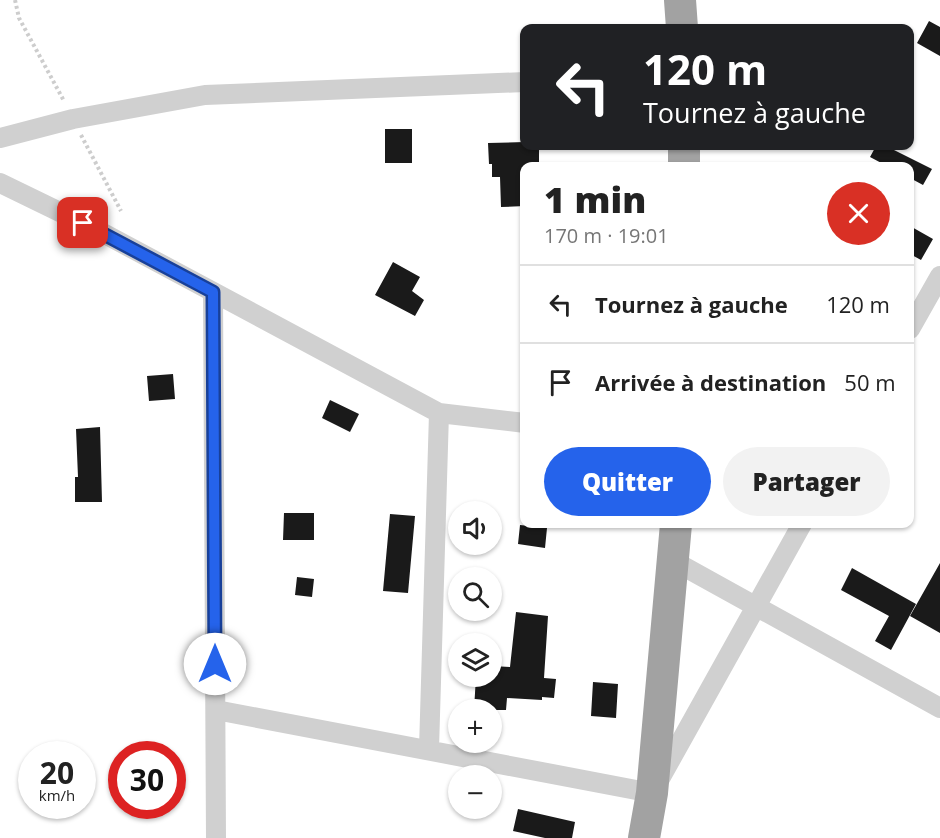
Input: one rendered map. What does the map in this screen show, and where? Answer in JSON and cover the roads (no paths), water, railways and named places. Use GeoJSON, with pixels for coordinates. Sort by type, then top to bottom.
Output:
{"type":"FeatureCollection","features":[{"type":"Feature","properties":{"kind":"highway"},"geometry":{"type":"LineString","coordinates":[[680,0],[682,24]]}},
{"type":"Feature","properties":{"kind":"highway"},"geometry":{"type":"LineString","coordinates":[[644,838],[652,793],[676,528]]}},
{"type":"Feature","properties":{"kind":"street"},"geometry":{"type":"LineString","coordinates":[[0,138],[73,119],[205,95],[520,82]]}},
{"type":"Feature","properties":{"kind":"street"},"geometry":{"type":"LineString","coordinates":[[0,183],[103,233],[438,413],[520,422]]}},
{"type":"Feature","properties":{"kind":"street"},"geometry":{"type":"LineString","coordinates":[[914,322],[940,276]]}},
{"type":"Feature","properties":{"kind":"street"},"geometry":{"type":"LineString","coordinates":[[213,292],[216,838]]}},
{"type":"Feature","properties":{"kind":"street"},"geometry":{"type":"LineString","coordinates":[[429,749],[438,413]]}},
{"type":"Feature","properties":{"kind":"street"},"geometry":{"type":"LineString","coordinates":[[216,710],[652,793],[800,528]]}},
{"type":"Feature","properties":{"kind":"street"},"geometry":{"type":"LineString","coordinates":[[672,560],[940,708]]}}]}
